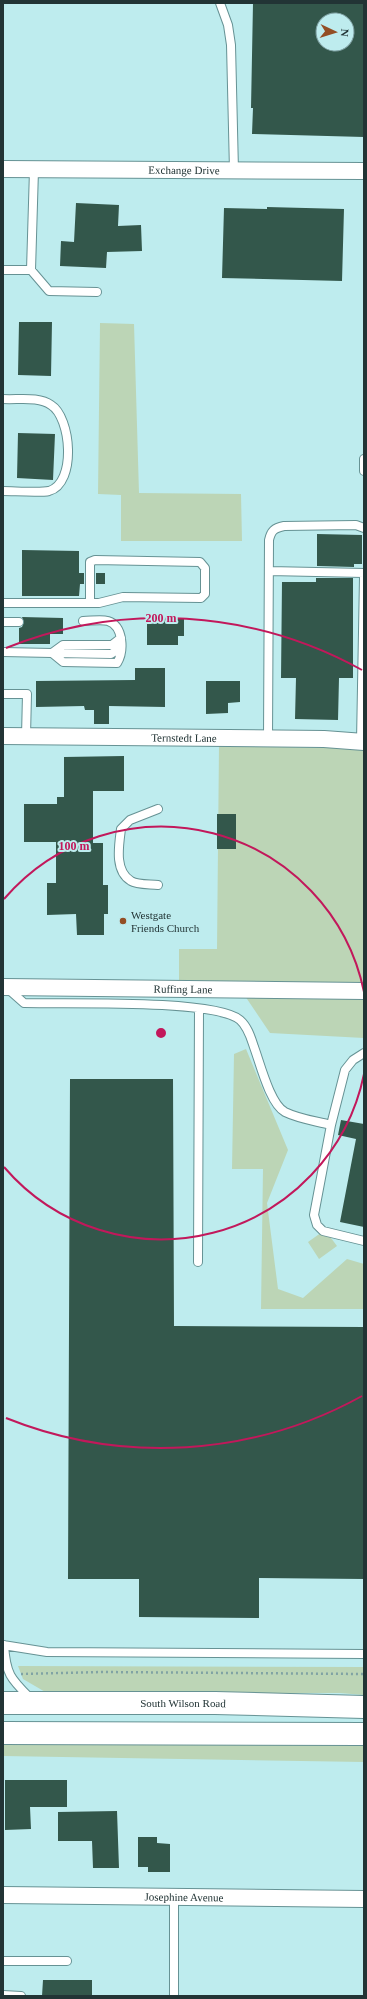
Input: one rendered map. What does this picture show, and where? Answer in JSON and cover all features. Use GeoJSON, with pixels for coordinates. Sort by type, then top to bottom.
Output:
{"type":"FeatureCollection","features":[{"type":"Feature","properties":{"kind":"main road","name":"South Wilson Road"},"geometry":{"type":"LineString","coordinates":[[3,1703],[215,1703],[364,1706]]}},
{"type":"Feature","properties":{"kind":"main road"},"geometry":{"type":"LineString","coordinates":[[3,1733],[364,1734]]}},
{"type":"Feature","properties":{"kind":"street","name":"Exchange Drive"},"geometry":{"type":"LineString","coordinates":[[3,169],[364,171]]}},
{"type":"Feature","properties":{"kind":"street","name":"Ternstedt Lane"},"geometry":{"type":"LineString","coordinates":[[3,736],[362,741]]}},
{"type":"Feature","properties":{"kind":"street","name":"Ruffing Lane"},"geometry":{"type":"LineString","coordinates":[[4,987],[364,991]]}},
{"type":"Feature","properties":{"kind":"street","name":"Josephine Avenue"},"geometry":{"type":"LineString","coordinates":[[3,1895],[364,1899]]}},
{"type":"Feature","properties":{"kind":"lane"},"geometry":{"type":"LineString","coordinates":[[220,3],[228,25],[231,45],[234,170]]}},
{"type":"Feature","properties":{"kind":"lane"},"geometry":{"type":"LineString","coordinates":[[34,170],[31,270],[48,291],[97,292]]}},
{"type":"Feature","properties":{"kind":"lane"},"geometry":{"type":"LineString","coordinates":[[3,270],[31,270]]}},
{"type":"Feature","properties":{"kind":"lane"},"geometry":{"type":"LineString","coordinates":[[3,399],[43,400],[58,409],[63,420],[66,434],[68,466],[62,480],[49,491],[3,491]]}},
{"type":"Feature","properties":{"kind":"lane"},"geometry":{"type":"LineString","coordinates":[[364,459],[364,471]]}},
{"type":"Feature","properties":{"kind":"lane"},"geometry":{"type":"LineString","coordinates":[[268,739],[268,572],[269,540],[271,532],[276,527],[356,525],[364,528]]}},
{"type":"Feature","properties":{"kind":"lane"},"geometry":{"type":"LineString","coordinates":[[3,603],[90,603],[98,603],[123,597],[201,598],[205,594],[205,568],[200,562],[96,560],[90,562],[90,603]]}},
{"type":"Feature","properties":{"kind":"lane"},"geometry":{"type":"LineString","coordinates":[[268,572],[364,573]]}},
{"type":"Feature","properties":{"kind":"lane"},"geometry":{"type":"LineString","coordinates":[[362,741],[364,577]]}},
{"type":"Feature","properties":{"kind":"lane"},"geometry":{"type":"LineString","coordinates":[[52,653],[63,662],[117,663],[120,658],[121,638],[114,624],[108,621],[83,621]]}},
{"type":"Feature","properties":{"kind":"lane"},"geometry":{"type":"LineString","coordinates":[[3,622],[19,622]]}},
{"type":"Feature","properties":{"kind":"lane"},"geometry":{"type":"LineString","coordinates":[[3,652],[52,653],[63,645],[112,645],[121,638]]}},
{"type":"Feature","properties":{"kind":"lane"},"geometry":{"type":"LineString","coordinates":[[3,694],[27,694],[26,736]]}},
{"type":"Feature","properties":{"kind":"lane"},"geometry":{"type":"LineString","coordinates":[[158,809],[130,820],[121,829],[119,840],[120,866],[125,876],[132,882],[158,885]]}},
{"type":"Feature","properties":{"kind":"lane"},"geometry":{"type":"LineString","coordinates":[[4,987],[24,1003],[174,1006],[231,1014],[242,1021],[248,1032],[275,1102],[283,1111],[299,1118],[331,1125]]}},
{"type":"Feature","properties":{"kind":"lane"},"geometry":{"type":"LineString","coordinates":[[198,1262],[199,1009]]}},
{"type":"Feature","properties":{"kind":"lane"},"geometry":{"type":"LineString","coordinates":[[364,1053],[353,1060],[345,1070],[331,1125],[314,1215],[317,1225],[323,1231],[364,1241]]}},
{"type":"Feature","properties":{"kind":"lane"},"geometry":{"type":"LineString","coordinates":[[35,1703],[11,1677],[5,1660],[4,1645],[48,1652],[364,1654]]}},
{"type":"Feature","properties":{"kind":"lane"},"geometry":{"type":"LineString","coordinates":[[174,1897],[174,1996]]}},
{"type":"Feature","properties":{"kind":"lane"},"geometry":{"type":"LineString","coordinates":[[3,1961],[67,1961]]}},
{"type":"Feature","properties":{"kind":"lane"},"geometry":{"type":"LineString","coordinates":[[3,1995],[21,1996]]}},
{"type":"Feature","properties":{"kind":"path"},"geometry":{"type":"LineString","coordinates":[[11,1677],[23,1673],[364,1674]]}},
{"type":"Feature","properties":{"kind":"green space"},"geometry":{"type":"Polygon","coordinates":[[[100,323],[134,324],[139,493],[241,494],[242,541],[121,541],[121,495],[98,494],[100,323]]]}},
{"type":"Feature","properties":{"kind":"green space"},"geometry":{"type":"Polygon","coordinates":[[[219,746],[364,748],[364,988],[179,982],[179,949],[217,949],[219,746]]]}},
{"type":"Feature","properties":{"kind":"green space"},"geometry":{"type":"Polygon","coordinates":[[[245,996],[364,998],[364,1038],[270,1033],[245,996]]]}},
{"type":"Feature","properties":{"kind":"green space"},"geometry":{"type":"Polygon","coordinates":[[[246,1049],[288,1150],[267,1203],[278,1289],[303,1298],[347,1259],[364,1264],[364,1309],[261,1309],[263,1169],[232,1169],[234,1054],[246,1049]]]}},
{"type":"Feature","properties":{"kind":"green space"},"geometry":{"type":"Polygon","coordinates":[[[325,1230],[337,1246],[319,1259],[308,1242],[325,1230]]]}},
{"type":"Feature","properties":{"kind":"green space"},"geometry":{"type":"Polygon","coordinates":[[[18,1666],[364,1667],[364,1695],[340,1693],[47,1693],[23,1679],[18,1666]]]}},
{"type":"Feature","properties":{"kind":"green space"},"geometry":{"type":"Polygon","coordinates":[[[3,1742],[364,1744],[364,1762],[3,1756],[3,1742]]]}},
{"type":"Feature","properties":{"kind":"building"},"geometry":{"type":"Polygon","coordinates":[[[253,3],[364,3],[364,137],[252,134],[253,108],[251,108],[253,3]]]}},
{"type":"Feature","properties":{"kind":"building"},"geometry":{"type":"Polygon","coordinates":[[[76,203],[119,205],[118,226],[141,225],[142,251],[107,252],[106,268],[60,266],[61,241],[74,242],[76,203]]]}},
{"type":"Feature","properties":{"kind":"building"},"geometry":{"type":"Polygon","coordinates":[[[267,207],[344,209],[342,281],[222,278],[224,208],[267,209],[267,207]]]}},
{"type":"Feature","properties":{"kind":"building"},"geometry":{"type":"Polygon","coordinates":[[[19,322],[52,322],[51,376],[18,375],[19,322]]]}},
{"type":"Feature","properties":{"kind":"building"},"geometry":{"type":"Polygon","coordinates":[[[18,433],[55,434],[53,480],[17,478],[18,433]]]}},
{"type":"Feature","properties":{"kind":"building"},"geometry":{"type":"Polygon","coordinates":[[[317,534],[362,535],[362,564],[354,564],[354,567],[317,566],[317,534]]]}},
{"type":"Feature","properties":{"kind":"building"},"geometry":{"type":"Polygon","coordinates":[[[22,550],[79,551],[79,573],[84,573],[84,584],[80,584],[79,596],[22,596],[22,550]]]}},
{"type":"Feature","properties":{"kind":"building"},"geometry":{"type":"Polygon","coordinates":[[[96,573],[105,573],[105,584],[96,584],[96,573]]]}},
{"type":"Feature","properties":{"kind":"building"},"geometry":{"type":"Polygon","coordinates":[[[316,578],[353,578],[353,678],[339,678],[338,720],[295,719],[296,678],[281,678],[282,582],[316,582],[316,578]]]}},
{"type":"Feature","properties":{"kind":"building"},"geometry":{"type":"Polygon","coordinates":[[[22,617],[63,618],[63,634],[50,634],[50,644],[19,644],[19,628],[22,627],[24,622],[22,617]]]}},
{"type":"Feature","properties":{"kind":"building"},"geometry":{"type":"Polygon","coordinates":[[[147,619],[184,619],[184,636],[178,636],[178,645],[147,645],[147,619]]]}},
{"type":"Feature","properties":{"kind":"building"},"geometry":{"type":"Polygon","coordinates":[[[135,668],[165,668],[165,707],[109,706],[109,724],[94,724],[94,710],[85,710],[84,706],[36,707],[36,681],[135,680],[135,668]]]}},
{"type":"Feature","properties":{"kind":"building"},"geometry":{"type":"Polygon","coordinates":[[[206,681],[240,681],[240,702],[228,703],[228,713],[206,714],[206,681]]]}},
{"type":"Feature","properties":{"kind":"building"},"geometry":{"type":"Polygon","coordinates":[[[124,756],[124,791],[93,791],[93,843],[103,843],[103,885],[108,885],[108,914],[104,914],[104,935],[77,935],[76,914],[47,915],[47,883],[56,883],[56,842],[24,842],[24,804],[57,804],[57,797],[64,797],[64,757],[124,756]]]}},
{"type":"Feature","properties":{"kind":"building"},"geometry":{"type":"Polygon","coordinates":[[[217,814],[236,814],[236,849],[217,849],[217,814]]]}},
{"type":"Feature","properties":{"kind":"building"},"geometry":{"type":"Polygon","coordinates":[[[70,1079],[173,1079],[174,1326],[364,1327],[364,1579],[259,1578],[259,1618],[139,1617],[139,1579],[68,1579],[70,1079]]]}},
{"type":"Feature","properties":{"kind":"building"},"geometry":{"type":"Polygon","coordinates":[[[341,1120],[364,1124],[364,1227],[340,1222],[356,1139],[338,1135],[341,1120]]]}},
{"type":"Feature","properties":{"kind":"building"},"geometry":{"type":"Polygon","coordinates":[[[5,1780],[67,1780],[67,1807],[30,1807],[31,1829],[5,1830],[5,1780]]]}},
{"type":"Feature","properties":{"kind":"building"},"geometry":{"type":"Polygon","coordinates":[[[117,1811],[119,1868],[93,1868],[92,1841],[58,1841],[58,1812],[117,1811]]]}},
{"type":"Feature","properties":{"kind":"building"},"geometry":{"type":"Polygon","coordinates":[[[138,1837],[157,1837],[157,1843],[170,1844],[170,1872],[148,1872],[148,1867],[138,1867],[138,1837]]]}},
{"type":"Feature","properties":{"kind":"building"},"geometry":{"type":"Polygon","coordinates":[[[43,1980],[92,1980],[92,1996],[42,1996],[43,1980]]]}},
{"type":"Feature","properties":{"kind":"place","name":"Westgate Friends Church"},"geometry":{"type":"Point","coordinates":[123,921]}}]}
